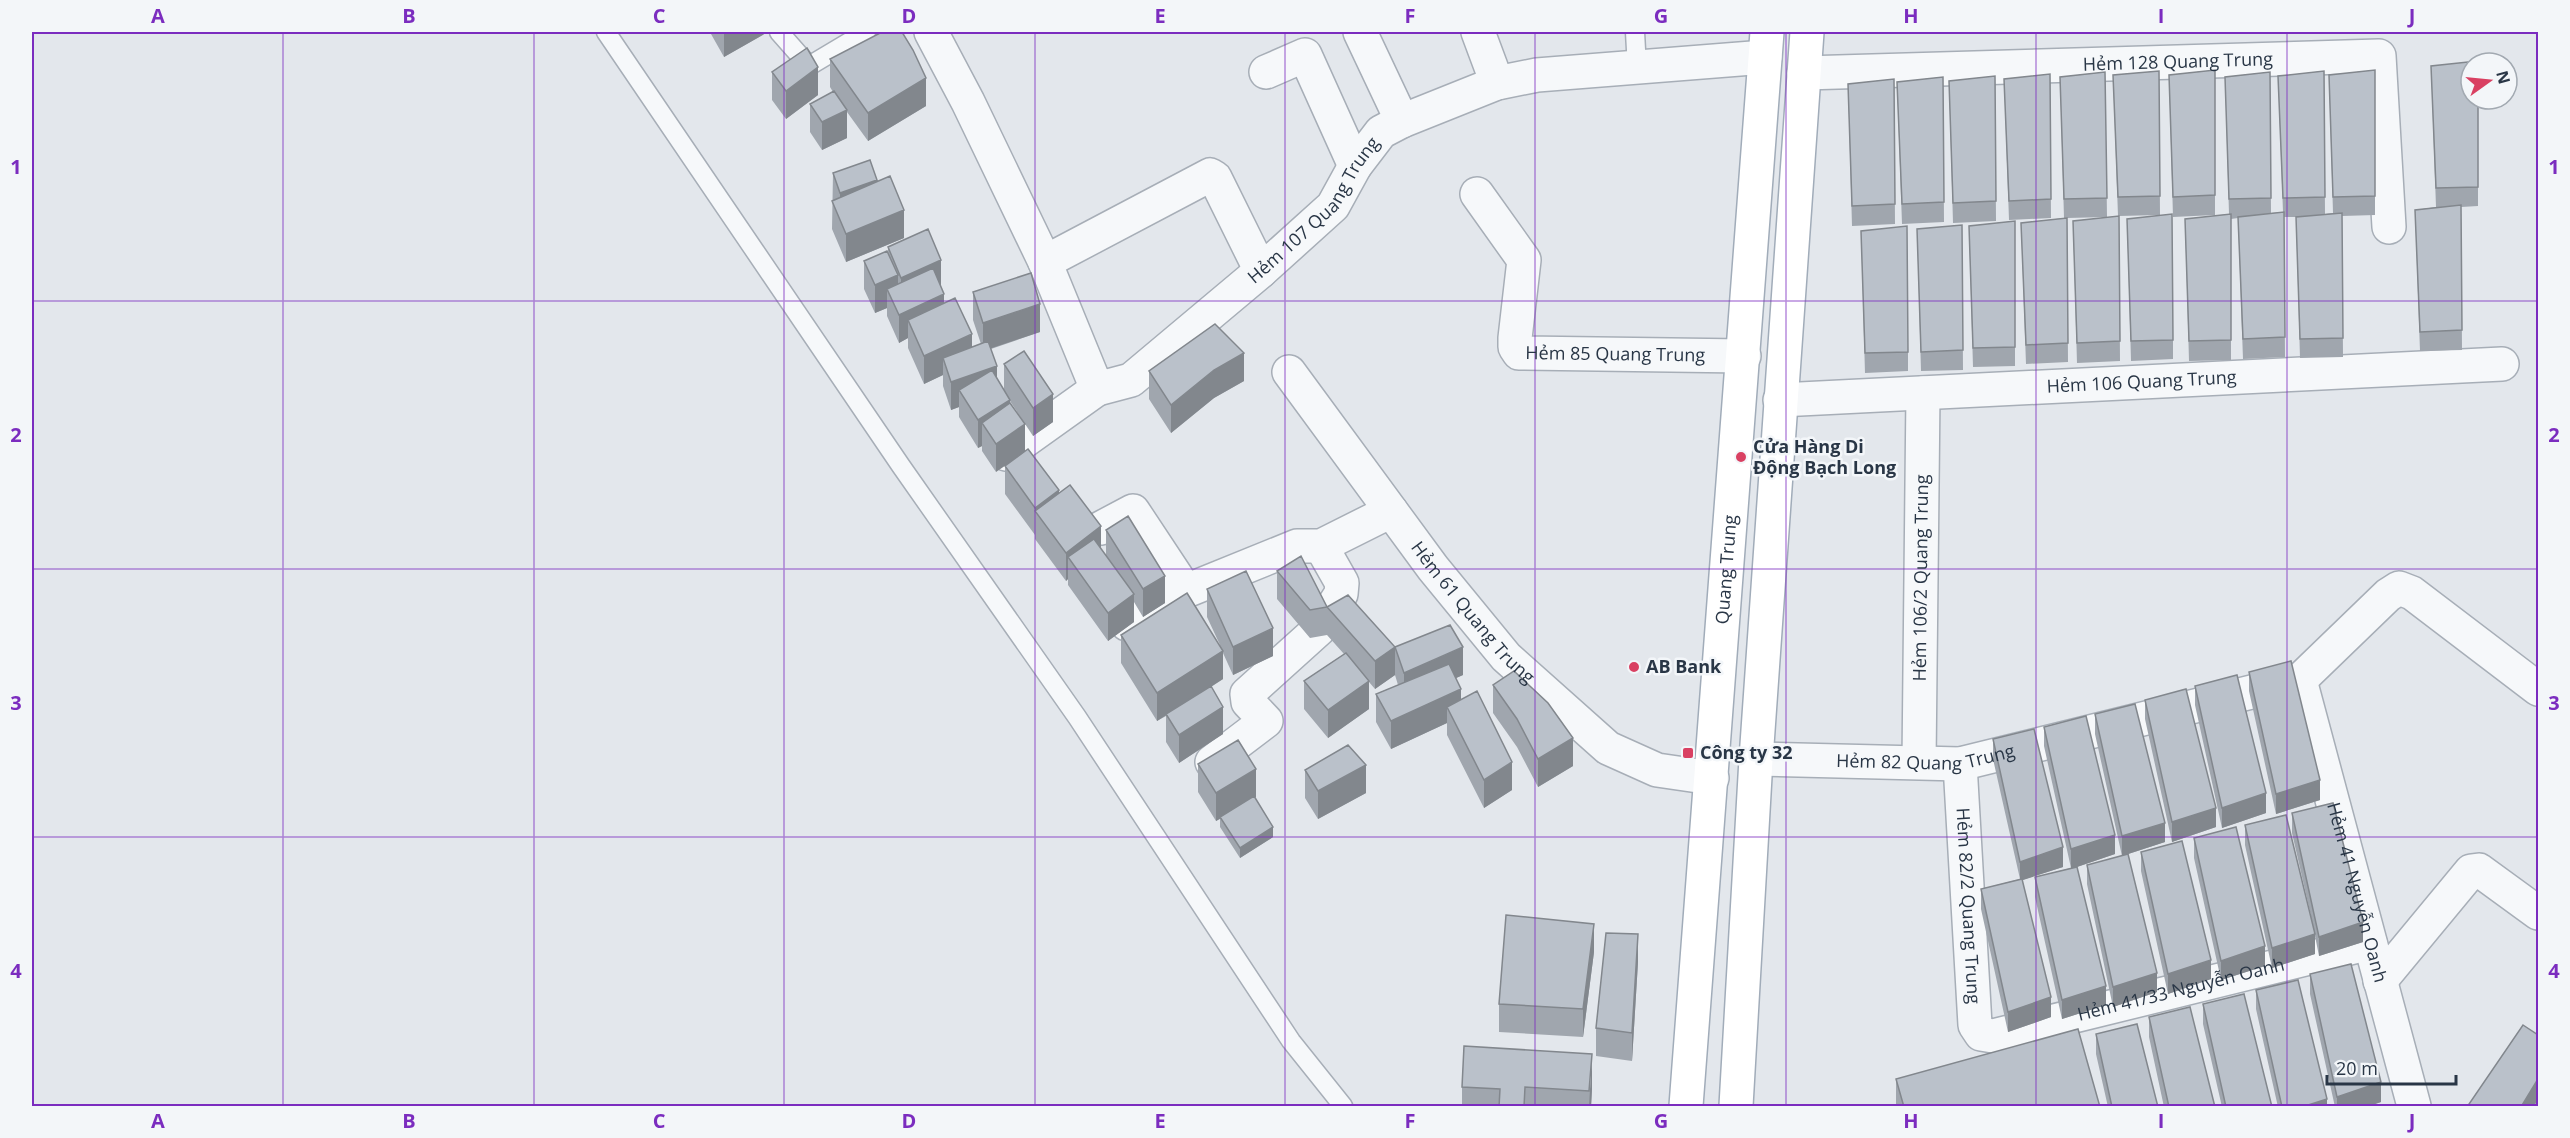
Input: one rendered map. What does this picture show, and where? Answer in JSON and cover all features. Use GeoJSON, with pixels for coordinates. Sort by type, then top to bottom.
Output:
{"type":"FeatureCollection","features":[{"type":"Feature","properties":{"kind":"main road"},"geometry":{"type":"LineString","coordinates":[[1736,1107],[1756,759],[1807,32]]}},
{"type":"Feature","properties":{"kind":"main road","name":"Quang Trung"},"geometry":{"type":"LineString","coordinates":[[1686,1107],[1766,44]]}},
{"type":"Feature","properties":{"kind":"street"},"geometry":{"type":"LineString","coordinates":[[931,32],[968,102],[1045,262],[1097,389]]}},
{"type":"Feature","properties":{"kind":"street"},"geometry":{"type":"LineString","coordinates":[[1360,32],[1402,121]]}},
{"type":"Feature","properties":{"kind":"street"},"geometry":{"type":"LineString","coordinates":[[1478,32],[1497,83]]}},
{"type":"Feature","properties":{"kind":"street","name":"Hẻm 107 Quang Trung"},"geometry":{"type":"LineString","coordinates":[[1006,454],[1097,389],[1131,380],[1262,271],[1333,206],[1355,166],[1381,132],[1402,121],[1497,83],[1537,75],[1637,68],[1766,44]]}},
{"type":"Feature","properties":{"kind":"street"},"geometry":{"type":"LineString","coordinates":[[1266,72],[1305,55],[1355,166]]}},
{"type":"Feature","properties":{"kind":"street","name":"Hẻm 128 Quang Trung"},"geometry":{"type":"LineString","coordinates":[[1804,73],[2379,56],[2390,227]]}},
{"type":"Feature","properties":{"kind":"street"},"geometry":{"type":"LineString","coordinates":[[1045,262],[1210,175],[1215,178],[1262,271]]}},
{"type":"Feature","properties":{"kind":"street","name":"Hẻm 85 Quang Trung"},"geometry":{"type":"LineString","coordinates":[[1477,194],[1524,260],[1515,338],[1515,347],[1520,353],[1744,356]]}},
{"type":"Feature","properties":{"kind":"street","name":"Hẻm 106 Quang Trung"},"geometry":{"type":"LineString","coordinates":[[1780,400],[2502,364]]}},
{"type":"Feature","properties":{"kind":"street","name":"Hẻm 61 Quang Trung"},"geometry":{"type":"LineString","coordinates":[[1289,372],[1432,568],[1506,657],[1608,748],[1657,770],[1712,778]]}},
{"type":"Feature","properties":{"kind":"street","name":"Hẻm 106/2 Quang Trung"},"geometry":{"type":"LineString","coordinates":[[1919,762],[1923,393]]}},
{"type":"Feature","properties":{"kind":"street"},"geometry":{"type":"LineString","coordinates":[[1127,624],[1186,591],[1297,546],[1321,546],[1391,511]]}},
{"type":"Feature","properties":{"kind":"street"},"geometry":{"type":"LineString","coordinates":[[1101,528],[1133,512],[1186,591]]}},
{"type":"Feature","properties":{"kind":"street"},"geometry":{"type":"LineString","coordinates":[[1212,762],[1266,721],[1248,702],[1246,694],[1318,630],[1341,594],[1342,583],[1321,546]]}},
{"type":"Feature","properties":{"kind":"street"},"geometry":{"type":"LineString","coordinates":[[2300,680],[2388,594],[2399,588],[2412,593],[2538,689]]}},
{"type":"Feature","properties":{"kind":"street","name":"Hẻm 82 Quang Trung"},"geometry":{"type":"LineString","coordinates":[[1756,759],[1960,764],[2300,680]]}},
{"type":"Feature","properties":{"kind":"street","name":"Hẻm 41 Nguyễn Oanh"},"geometry":{"type":"LineString","coordinates":[[2300,680],[2414,1107]]}},
{"type":"Feature","properties":{"kind":"street","name":"Hẻm 82/2 Quang Trung"},"geometry":{"type":"LineString","coordinates":[[1960,764],[1975,1025],[1981,1034],[1993,1036]]}},
{"type":"Feature","properties":{"kind":"street"},"geometry":{"type":"LineString","coordinates":[[2380,981],[2471,871],[2479,870],[2538,913]]}},
{"type":"Feature","properties":{"kind":"street","name":"Hẻm 41/33 Nguyễn Oanh"},"geometry":{"type":"LineString","coordinates":[[1993,1036],[2370,943]]}},
{"type":"Feature","properties":{"kind":"lane"},"geometry":{"type":"LineString","coordinates":[[606,32],[888,446],[1077,717],[1291,1041],[1343,1107]]}},
{"type":"Feature","properties":{"kind":"lane"},"geometry":{"type":"LineString","coordinates":[[779,32],[809,66],[866,32]]}},
{"type":"Feature","properties":{"kind":"lane"},"geometry":{"type":"LineString","coordinates":[[1635,32],[1637,68]]}},
{"type":"Feature","properties":{"kind":"building"},"geometry":{"type":"Polygon","coordinates":[[[882,32],[902,32],[926,78],[868,113],[830,59],[882,32]]]}},
{"type":"Feature","properties":{"kind":"building"},"geometry":{"type":"Polygon","coordinates":[[[807,48],[818,67],[786,91],[772,72],[807,48]]]}},
{"type":"Feature","properties":{"kind":"building"},"geometry":{"type":"Polygon","coordinates":[[[2459,63],[2459,111],[2478,111],[2478,187],[2436,188],[2431,66],[2459,63]]]}},
{"type":"Feature","properties":{"kind":"building"},"geometry":{"type":"Polygon","coordinates":[[[2215,70],[2215,195],[2173,197],[2169,75],[2215,70]]]}},
{"type":"Feature","properties":{"kind":"building"},"geometry":{"type":"Polygon","coordinates":[[[2375,70],[2375,196],[2333,197],[2329,75],[2375,70]]]}},
{"type":"Feature","properties":{"kind":"building"},"geometry":{"type":"Polygon","coordinates":[[[2159,71],[2160,196],[2118,197],[2113,75],[2159,71]]]}},
{"type":"Feature","properties":{"kind":"building"},"geometry":{"type":"Polygon","coordinates":[[[2324,71],[2325,197],[2283,198],[2278,76],[2324,71]]]}},
{"type":"Feature","properties":{"kind":"building"},"geometry":{"type":"Polygon","coordinates":[[[2105,72],[2107,198],[2064,199],[2060,77],[2105,72]]]}},
{"type":"Feature","properties":{"kind":"building"},"geometry":{"type":"Polygon","coordinates":[[[2270,72],[2271,198],[2229,199],[2225,77],[2270,72]]]}},
{"type":"Feature","properties":{"kind":"building"},"geometry":{"type":"Polygon","coordinates":[[[2050,74],[2051,199],[2009,201],[2004,79],[2050,74]]]}},
{"type":"Feature","properties":{"kind":"building"},"geometry":{"type":"Polygon","coordinates":[[[1995,76],[1996,201],[1953,203],[1949,81],[1995,76]]]}},
{"type":"Feature","properties":{"kind":"building"},"geometry":{"type":"Polygon","coordinates":[[[1943,77],[1944,202],[1902,204],[1897,82],[1943,77]]]}},
{"type":"Feature","properties":{"kind":"building"},"geometry":{"type":"Polygon","coordinates":[[[1894,79],[1895,204],[1852,206],[1848,84],[1894,79]]]}},
{"type":"Feature","properties":{"kind":"building"},"geometry":{"type":"Polygon","coordinates":[[[834,91],[847,110],[822,122],[810,104],[834,91]]]}},
{"type":"Feature","properties":{"kind":"building"},"geometry":{"type":"Polygon","coordinates":[[[870,160],[877,180],[840,193],[833,173],[870,160]]]}},
{"type":"Feature","properties":{"kind":"building"},"geometry":{"type":"Polygon","coordinates":[[[890,176],[904,210],[846,234],[832,201],[890,176]]]}},
{"type":"Feature","properties":{"kind":"building"},"geometry":{"type":"Polygon","coordinates":[[[2461,205],[2462,330],[2420,332],[2415,210],[2461,205]]]}},
{"type":"Feature","properties":{"kind":"building"},"geometry":{"type":"Polygon","coordinates":[[[2284,212],[2285,337],[2243,339],[2238,217],[2284,212]]]}},
{"type":"Feature","properties":{"kind":"building"},"geometry":{"type":"Polygon","coordinates":[[[2342,213],[2343,338],[2300,339],[2296,217],[2342,213]]]}},
{"type":"Feature","properties":{"kind":"building"},"geometry":{"type":"Polygon","coordinates":[[[2172,214],[2173,340],[2131,341],[2127,219],[2172,214]]]}},
{"type":"Feature","properties":{"kind":"building"},"geometry":{"type":"Polygon","coordinates":[[[2231,214],[2231,340],[2189,341],[2185,219],[2231,214]]]}},
{"type":"Feature","properties":{"kind":"building"},"geometry":{"type":"Polygon","coordinates":[[[2119,216],[2120,341],[2077,343],[2073,221],[2119,216]]]}},
{"type":"Feature","properties":{"kind":"building"},"geometry":{"type":"Polygon","coordinates":[[[2067,218],[2068,343],[2026,345],[2021,223],[2067,218]]]}},
{"type":"Feature","properties":{"kind":"building"},"geometry":{"type":"Polygon","coordinates":[[[2015,221],[2015,347],[1973,348],[1969,226],[2015,221]]]}},
{"type":"Feature","properties":{"kind":"building"},"geometry":{"type":"Polygon","coordinates":[[[1962,225],[1963,350],[1921,352],[1917,229],[1962,225]]]}},
{"type":"Feature","properties":{"kind":"building"},"geometry":{"type":"Polygon","coordinates":[[[1907,226],[1908,352],[1865,353],[1861,231],[1907,226]]]}},
{"type":"Feature","properties":{"kind":"building"},"geometry":{"type":"Polygon","coordinates":[[[928,229],[941,260],[901,278],[888,247],[928,229]]]}},
{"type":"Feature","properties":{"kind":"building"},"geometry":{"type":"Polygon","coordinates":[[[887,251],[898,275],[875,285],[864,261],[887,251]]]}},
{"type":"Feature","properties":{"kind":"building"},"geometry":{"type":"Polygon","coordinates":[[[933,268],[944,294],[899,315],[887,289],[933,268]]]}},
{"type":"Feature","properties":{"kind":"building"},"geometry":{"type":"Polygon","coordinates":[[[1031,273],[1040,304],[983,323],[973,292],[1031,273]]]}},
{"type":"Feature","properties":{"kind":"building"},"geometry":{"type":"Polygon","coordinates":[[[955,298],[972,334],[924,356],[908,320],[955,298]]]}},
{"type":"Feature","properties":{"kind":"building"},"geometry":{"type":"Polygon","coordinates":[[[1215,324],[1244,353],[1214,370],[1171,405],[1149,371],[1215,324]]]}},
{"type":"Feature","properties":{"kind":"building"},"geometry":{"type":"Polygon","coordinates":[[[988,341],[997,366],[951,382],[943,358],[988,341]]]}},
{"type":"Feature","properties":{"kind":"building"},"geometry":{"type":"Polygon","coordinates":[[[1024,351],[1053,394],[1033,408],[1004,364],[1024,351]]]}},
{"type":"Feature","properties":{"kind":"building"},"geometry":{"type":"Polygon","coordinates":[[[992,370],[1010,400],[978,420],[959,390],[992,370]]]}},
{"type":"Feature","properties":{"kind":"building"},"geometry":{"type":"Polygon","coordinates":[[[1010,403],[1025,424],[996,444],[982,423],[1010,403]]]}},
{"type":"Feature","properties":{"kind":"building"},"geometry":{"type":"Polygon","coordinates":[[[1028,449],[1059,490],[1035,508],[1005,466],[1028,449]]]}},
{"type":"Feature","properties":{"kind":"building"},"geometry":{"type":"Polygon","coordinates":[[[1070,485],[1101,526],[1066,553],[1035,511],[1070,485]]]}},
{"type":"Feature","properties":{"kind":"building"},"geometry":{"type":"Polygon","coordinates":[[[1128,516],[1165,576],[1143,589],[1106,530],[1128,516]]]}},
{"type":"Feature","properties":{"kind":"building"},"geometry":{"type":"Polygon","coordinates":[[[1094,539],[1134,594],[1108,613],[1068,557],[1094,539]]]}},
{"type":"Feature","properties":{"kind":"building"},"geometry":{"type":"Polygon","coordinates":[[[1301,556],[1327,607],[1310,610],[1277,571],[1301,556]]]}},
{"type":"Feature","properties":{"kind":"building"},"geometry":{"type":"Polygon","coordinates":[[[1246,571],[1273,628],[1233,647],[1207,589],[1246,571]]]}},
{"type":"Feature","properties":{"kind":"building"},"geometry":{"type":"Polygon","coordinates":[[[1187,593],[1223,651],[1157,693],[1121,635],[1187,593]]]}},
{"type":"Feature","properties":{"kind":"building"},"geometry":{"type":"Polygon","coordinates":[[[1348,595],[1395,647],[1375,661],[1327,607],[1348,595]]]}},
{"type":"Feature","properties":{"kind":"building"},"geometry":{"type":"Polygon","coordinates":[[[1450,625],[1463,647],[1404,673],[1395,647],[1450,625]]]}},
{"type":"Feature","properties":{"kind":"building"},"geometry":{"type":"Polygon","coordinates":[[[1346,653],[1369,681],[1328,710],[1304,681],[1346,653]]]}},
{"type":"Feature","properties":{"kind":"building"},"geometry":{"type":"Polygon","coordinates":[[[2291,661],[2320,780],[2276,794],[2249,672],[2291,661]]]}},
{"type":"Feature","properties":{"kind":"building"},"geometry":{"type":"Polygon","coordinates":[[[1449,664],[1461,689],[1391,721],[1376,694],[1449,664]]]}},
{"type":"Feature","properties":{"kind":"building"},"geometry":{"type":"Polygon","coordinates":[[[1514,671],[1548,703],[1573,738],[1538,759],[1517,719],[1493,685],[1514,671]]]}},
{"type":"Feature","properties":{"kind":"building"},"geometry":{"type":"Polygon","coordinates":[[[2237,675],[2266,793],[2222,808],[2195,686],[2237,675]]]}},
{"type":"Feature","properties":{"kind":"building"},"geometry":{"type":"Polygon","coordinates":[[[1211,686],[1223,707],[1179,735],[1166,714],[1211,686]]]}},
{"type":"Feature","properties":{"kind":"building"},"geometry":{"type":"Polygon","coordinates":[[[2186,689],[2216,808],[2172,822],[2145,700],[2186,689]]]}},
{"type":"Feature","properties":{"kind":"building"},"geometry":{"type":"Polygon","coordinates":[[[1477,691],[1512,762],[1484,780],[1447,707],[1477,691]]]}},
{"type":"Feature","properties":{"kind":"building"},"geometry":{"type":"Polygon","coordinates":[[[2135,704],[2165,823],[2122,836],[2095,714],[2135,704]]]}},
{"type":"Feature","properties":{"kind":"building"},"geometry":{"type":"Polygon","coordinates":[[[2086,716],[2115,835],[2071,849],[2044,727],[2086,716]]]}},
{"type":"Feature","properties":{"kind":"building"},"geometry":{"type":"Polygon","coordinates":[[[2034,729],[2063,847],[2020,862],[1993,739],[2034,729]]]}},
{"type":"Feature","properties":{"kind":"building"},"geometry":{"type":"Polygon","coordinates":[[[1238,740],[1256,769],[1216,793],[1198,764],[1238,740]]]}},
{"type":"Feature","properties":{"kind":"building"},"geometry":{"type":"Polygon","coordinates":[[[1348,745],[1366,765],[1318,791],[1305,770],[1348,745]]]}},
{"type":"Feature","properties":{"kind":"building"},"geometry":{"type":"Polygon","coordinates":[[[1254,796],[1273,827],[1240,848],[1220,817],[1254,796]]]}},
{"type":"Feature","properties":{"kind":"building"},"geometry":{"type":"Polygon","coordinates":[[[2333,803],[2363,922],[2319,937],[2292,813],[2333,803]]]}},
{"type":"Feature","properties":{"kind":"building"},"geometry":{"type":"Polygon","coordinates":[[[2286,815],[2315,934],[2272,948],[2245,825],[2286,815]]]}},
{"type":"Feature","properties":{"kind":"building"},"geometry":{"type":"Polygon","coordinates":[[[2236,827],[2265,946],[2221,961],[2194,838],[2236,827]]]}},
{"type":"Feature","properties":{"kind":"building"},"geometry":{"type":"Polygon","coordinates":[[[2182,841],[2211,960],[2168,974],[2141,852],[2182,841]]]}},
{"type":"Feature","properties":{"kind":"building"},"geometry":{"type":"Polygon","coordinates":[[[2128,854],[2157,973],[2113,987],[2087,865],[2128,854]]]}},
{"type":"Feature","properties":{"kind":"building"},"geometry":{"type":"Polygon","coordinates":[[[2077,867],[2106,986],[2062,1000],[2035,877],[2077,867]]]}},
{"type":"Feature","properties":{"kind":"building"},"geometry":{"type":"Polygon","coordinates":[[[2022,879],[2051,997],[2008,1012],[1981,889],[2022,879]]]}},
{"type":"Feature","properties":{"kind":"building"},"geometry":{"type":"Polygon","coordinates":[[[1506,915],[1594,924],[1583,1009],[1499,1004],[1506,915]]]}},
{"type":"Feature","properties":{"kind":"building"},"geometry":{"type":"Polygon","coordinates":[[[1606,933],[1638,934],[1632,1033],[1596,1028],[1606,933]]]}},
{"type":"Feature","properties":{"kind":"building"},"geometry":{"type":"Polygon","coordinates":[[[2351,964],[2381,1082],[2337,1097],[2310,974],[2351,964]]]}},
{"type":"Feature","properties":{"kind":"building"},"geometry":{"type":"Polygon","coordinates":[[[2298,980],[2327,1099],[2302,1107],[2282,1107],[2256,990],[2298,980]]]}},
{"type":"Feature","properties":{"kind":"building"},"geometry":{"type":"Polygon","coordinates":[[[2244,994],[2272,1107],[2226,1107],[2203,1004],[2244,994]]]}},
{"type":"Feature","properties":{"kind":"building"},"geometry":{"type":"Polygon","coordinates":[[[2190,1007],[2215,1107],[2169,1107],[2149,1017],[2190,1007]]]}},
{"type":"Feature","properties":{"kind":"building"},"geometry":{"type":"Polygon","coordinates":[[[2137,1024],[2158,1107],[2112,1107],[2096,1034],[2137,1024]]]}},
{"type":"Feature","properties":{"kind":"building"},"geometry":{"type":"Polygon","coordinates":[[[2523,1025],[2538,1035],[2538,1079],[2521,1107],[2467,1107],[2523,1025]]]}},
{"type":"Feature","properties":{"kind":"building"},"geometry":{"type":"Polygon","coordinates":[[[2078,1029],[2100,1107],[1904,1107],[1896,1079],[2078,1029]]]}},
{"type":"Feature","properties":{"kind":"building"},"geometry":{"type":"Polygon","coordinates":[[[1464,1046],[1592,1054],[1589,1091],[1525,1087],[1524,1107],[1499,1107],[1500,1089],[1462,1087],[1464,1046]]]}},
{"type":"Feature","properties":{"kind":"place","name":"Cửa Hàng Di Động Bạch Long"},"geometry":{"type":"Point","coordinates":[1741,457]}},
{"type":"Feature","properties":{"kind":"place","name":"AB Bank"},"geometry":{"type":"Point","coordinates":[1634,667]}},
{"type":"Feature","properties":{"kind":"place","name":"Công ty 32"},"geometry":{"type":"Point","coordinates":[1688,753]}}]}
